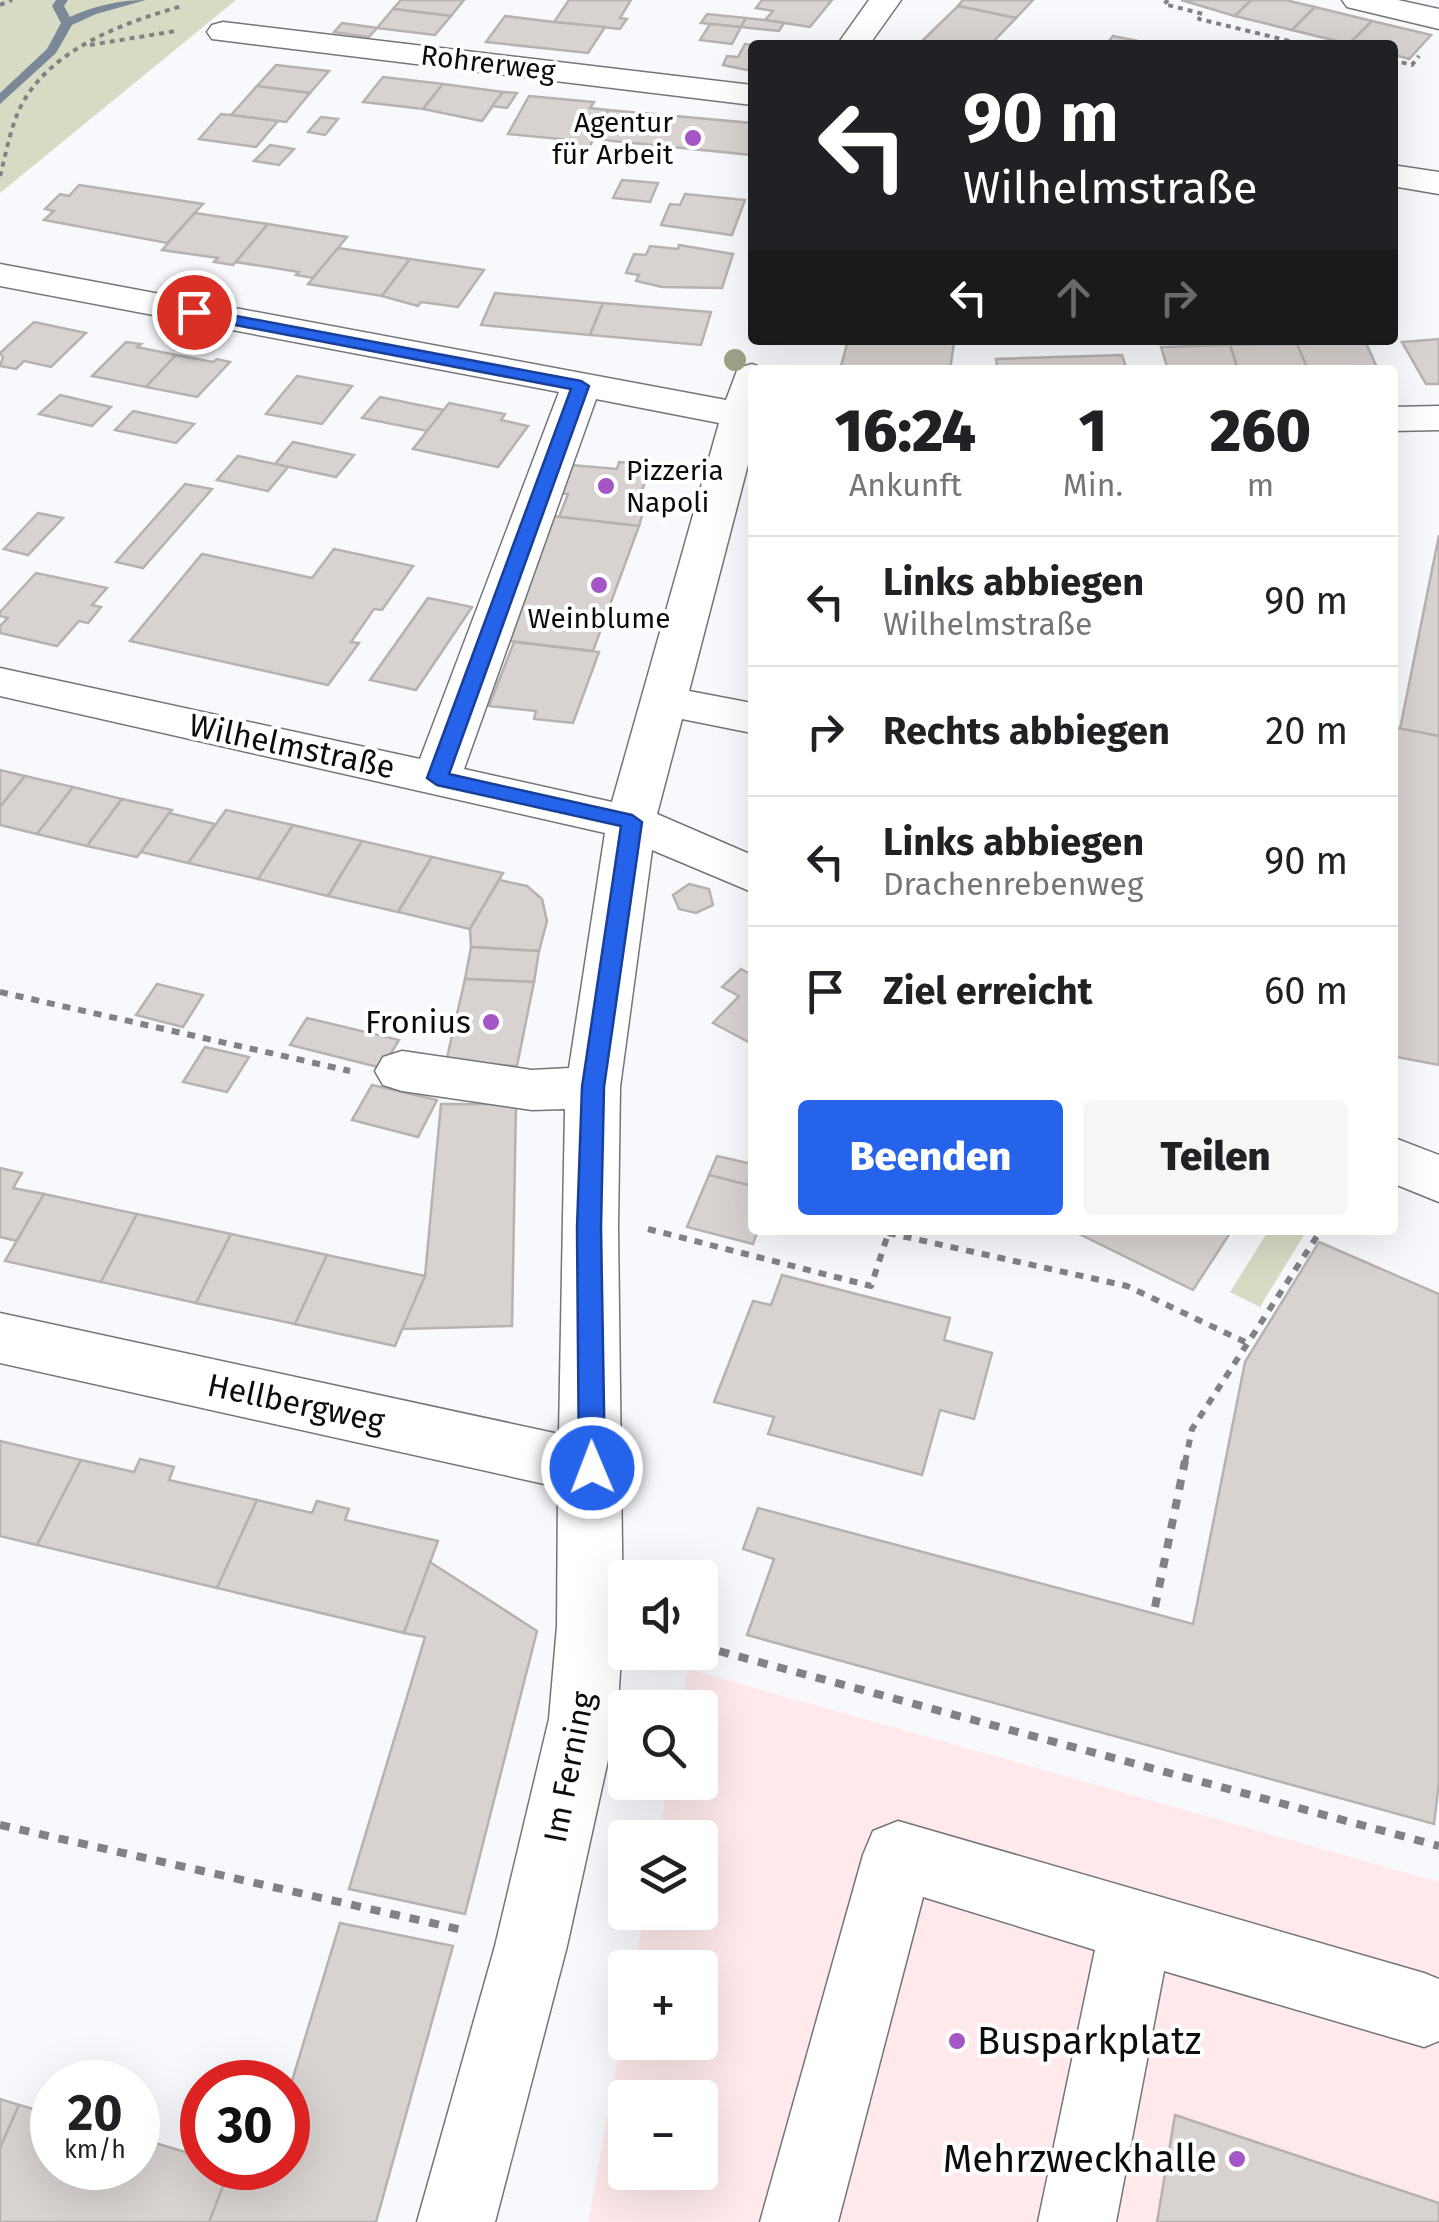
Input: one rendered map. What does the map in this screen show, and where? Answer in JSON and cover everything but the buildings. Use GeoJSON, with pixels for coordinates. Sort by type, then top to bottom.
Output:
{"type":"FeatureCollection","features":[{"type":"Feature","properties":{"kind":"street"},"geometry":{"type":"LineString","coordinates":[[857,40],[885,0]]}},
{"type":"Feature","properties":{"kind":"street"},"geometry":{"type":"LineString","coordinates":[[1358,0],[1439,19]]}},
{"type":"Feature","properties":{"kind":"street","name":"Rohrerweg"},"geometry":{"type":"LineString","coordinates":[[223,32],[748,94]]}},
{"type":"Feature","properties":{"kind":"street"},"geometry":{"type":"LineString","coordinates":[[1398,176],[1439,183]]}},
{"type":"Feature","properties":{"kind":"street"},"geometry":{"type":"LineString","coordinates":[[0,276],[581,386],[748,395]]}},
{"type":"Feature","properties":{"kind":"street"},"geometry":{"type":"LineString","coordinates":[[437,778],[581,386]]}},
{"type":"Feature","properties":{"kind":"street","name":"Im Ferning"},"geometry":{"type":"LineString","coordinates":[[456,2222],[531,1946],[584,1719],[590,1626],[589,1228],[593,1087],[632,822],[748,402]]}},
{"type":"Feature","properties":{"kind":"street"},"geometry":{"type":"LineString","coordinates":[[1398,419],[1439,418]]}},
{"type":"Feature","properties":{"kind":"street","name":"Wilhelmstraße"},"geometry":{"type":"LineString","coordinates":[[0,682],[632,822],[748,873]]}},
{"type":"Feature","properties":{"kind":"street"},"geometry":{"type":"LineString","coordinates":[[663,701],[748,717]]}},
{"type":"Feature","properties":{"kind":"street"},"geometry":{"type":"LineString","coordinates":[[402,1071],[532,1090],[593,1087]]}},
{"type":"Feature","properties":{"kind":"street"},"geometry":{"type":"LineString","coordinates":[[1398,1161],[1439,1180]]}},
{"type":"Feature","properties":{"kind":"street","name":"Hellbergweg"},"geometry":{"type":"LineString","coordinates":[[0,1338],[592,1468]]}},
{"type":"Feature","properties":{"kind":"street"},"geometry":{"type":"LineString","coordinates":[[799,2222],[898,1855],[1424,2010]]}},
{"type":"Feature","properties":{"kind":"street"},"geometry":{"type":"LineString","coordinates":[[1076,2222],[1136,1927]]}},
{"type":"Feature","properties":{"kind":"path"},"geometry":{"type":"LineString","coordinates":[[0,5],[12,0]]}},
{"type":"Feature","properties":{"kind":"path"},"geometry":{"type":"LineString","coordinates":[[0,176],[22,104],[38,84],[84,46],[126,23],[192,0]]}},
{"type":"Feature","properties":{"kind":"path"},"geometry":{"type":"LineString","coordinates":[[1168,0],[1164,4],[1203,14],[1199,19],[1285,40]]}},
{"type":"Feature","properties":{"kind":"path"},"geometry":{"type":"LineString","coordinates":[[182,6],[186,16]]}},
{"type":"Feature","properties":{"kind":"path"},"geometry":{"type":"LineString","coordinates":[[84,46],[188,30]]}},
{"type":"Feature","properties":{"kind":"path"},"geometry":{"type":"LineString","coordinates":[[0,992],[381,1078],[402,1071]]}},
{"type":"Feature","properties":{"kind":"path"},"geometry":{"type":"LineString","coordinates":[[589,1228],[646,1229],[871,1286],[888,1235]]}},
{"type":"Feature","properties":{"kind":"path"},"geometry":{"type":"LineString","coordinates":[[906,1235],[1127,1286],[1246,1342]]}},
{"type":"Feature","properties":{"kind":"path"},"geometry":{"type":"LineString","coordinates":[[1155,1607],[1192,1429],[1318,1235]]}},
{"type":"Feature","properties":{"kind":"path"},"geometry":{"type":"LineString","coordinates":[[718,1651],[1439,1846]]}},
{"type":"Feature","properties":{"kind":"path"},"geometry":{"type":"LineString","coordinates":[[0,1824],[531,1946]]}},
{"type":"Feature","properties":{"kind":"shaded area"},"geometry":{"type":"Polygon","coordinates":[[[688,1670],[692,1670],[1439,1882],[1439,2222],[588,2222],[608,2114],[608,2190],[718,2190],[718,2080],[614,2080],[618,2060],[718,2060],[718,1950],[638,1950],[641,1930],[718,1930],[718,1820],[661,1820],[665,1800],[718,1800],[718,1690],[684,1690],[688,1670]]]}},
{"type":"Feature","properties":{"kind":"green space"},"geometry":{"type":"Polygon","coordinates":[[[0,0],[236,0],[0,193],[0,0]]]}},
{"type":"Feature","properties":{"kind":"green space"},"geometry":{"type":"Polygon","coordinates":[[[1266,1235],[1304,1235],[1260,1307],[1230,1292],[1266,1235]]]}},
{"type":"Feature","properties":{"kind":"waterway"},"geometry":{"type":"LineString","coordinates":[[62,0],[58,6],[67,23]]}},
{"type":"Feature","properties":{"kind":"waterway"},"geometry":{"type":"LineString","coordinates":[[67,23],[92,11],[140,0]]}},
{"type":"Feature","properties":{"kind":"waterway"},"geometry":{"type":"LineString","coordinates":[[0,100],[52,51],[67,23]]}},
{"type":"Feature","properties":{"kind":"place","name":"Agentur für Arbeit"},"geometry":{"type":"Point","coordinates":[693,138]}},
{"type":"Feature","properties":{"kind":"place","name":"Pizzeria Napoli"},"geometry":{"type":"Point","coordinates":[606,486]}},
{"type":"Feature","properties":{"kind":"place","name":"Weinblume"},"geometry":{"type":"Point","coordinates":[599,585]}},
{"type":"Feature","properties":{"kind":"place","name":"Fronius"},"geometry":{"type":"Point","coordinates":[491,1022]}},
{"type":"Feature","properties":{"kind":"place","name":"Busparkplatz"},"geometry":{"type":"Point","coordinates":[957,2041]}},
{"type":"Feature","properties":{"kind":"place","name":"Mehrzweckhalle"},"geometry":{"type":"Point","coordinates":[1237,2159]}},
{"type":"Feature","properties":{"kind":"route"},"geometry":{"type":"LineString","coordinates":[[194,312],[581,386],[437,778],[632,822],[593,1087],[589,1228],[592,1468]]}}]}
